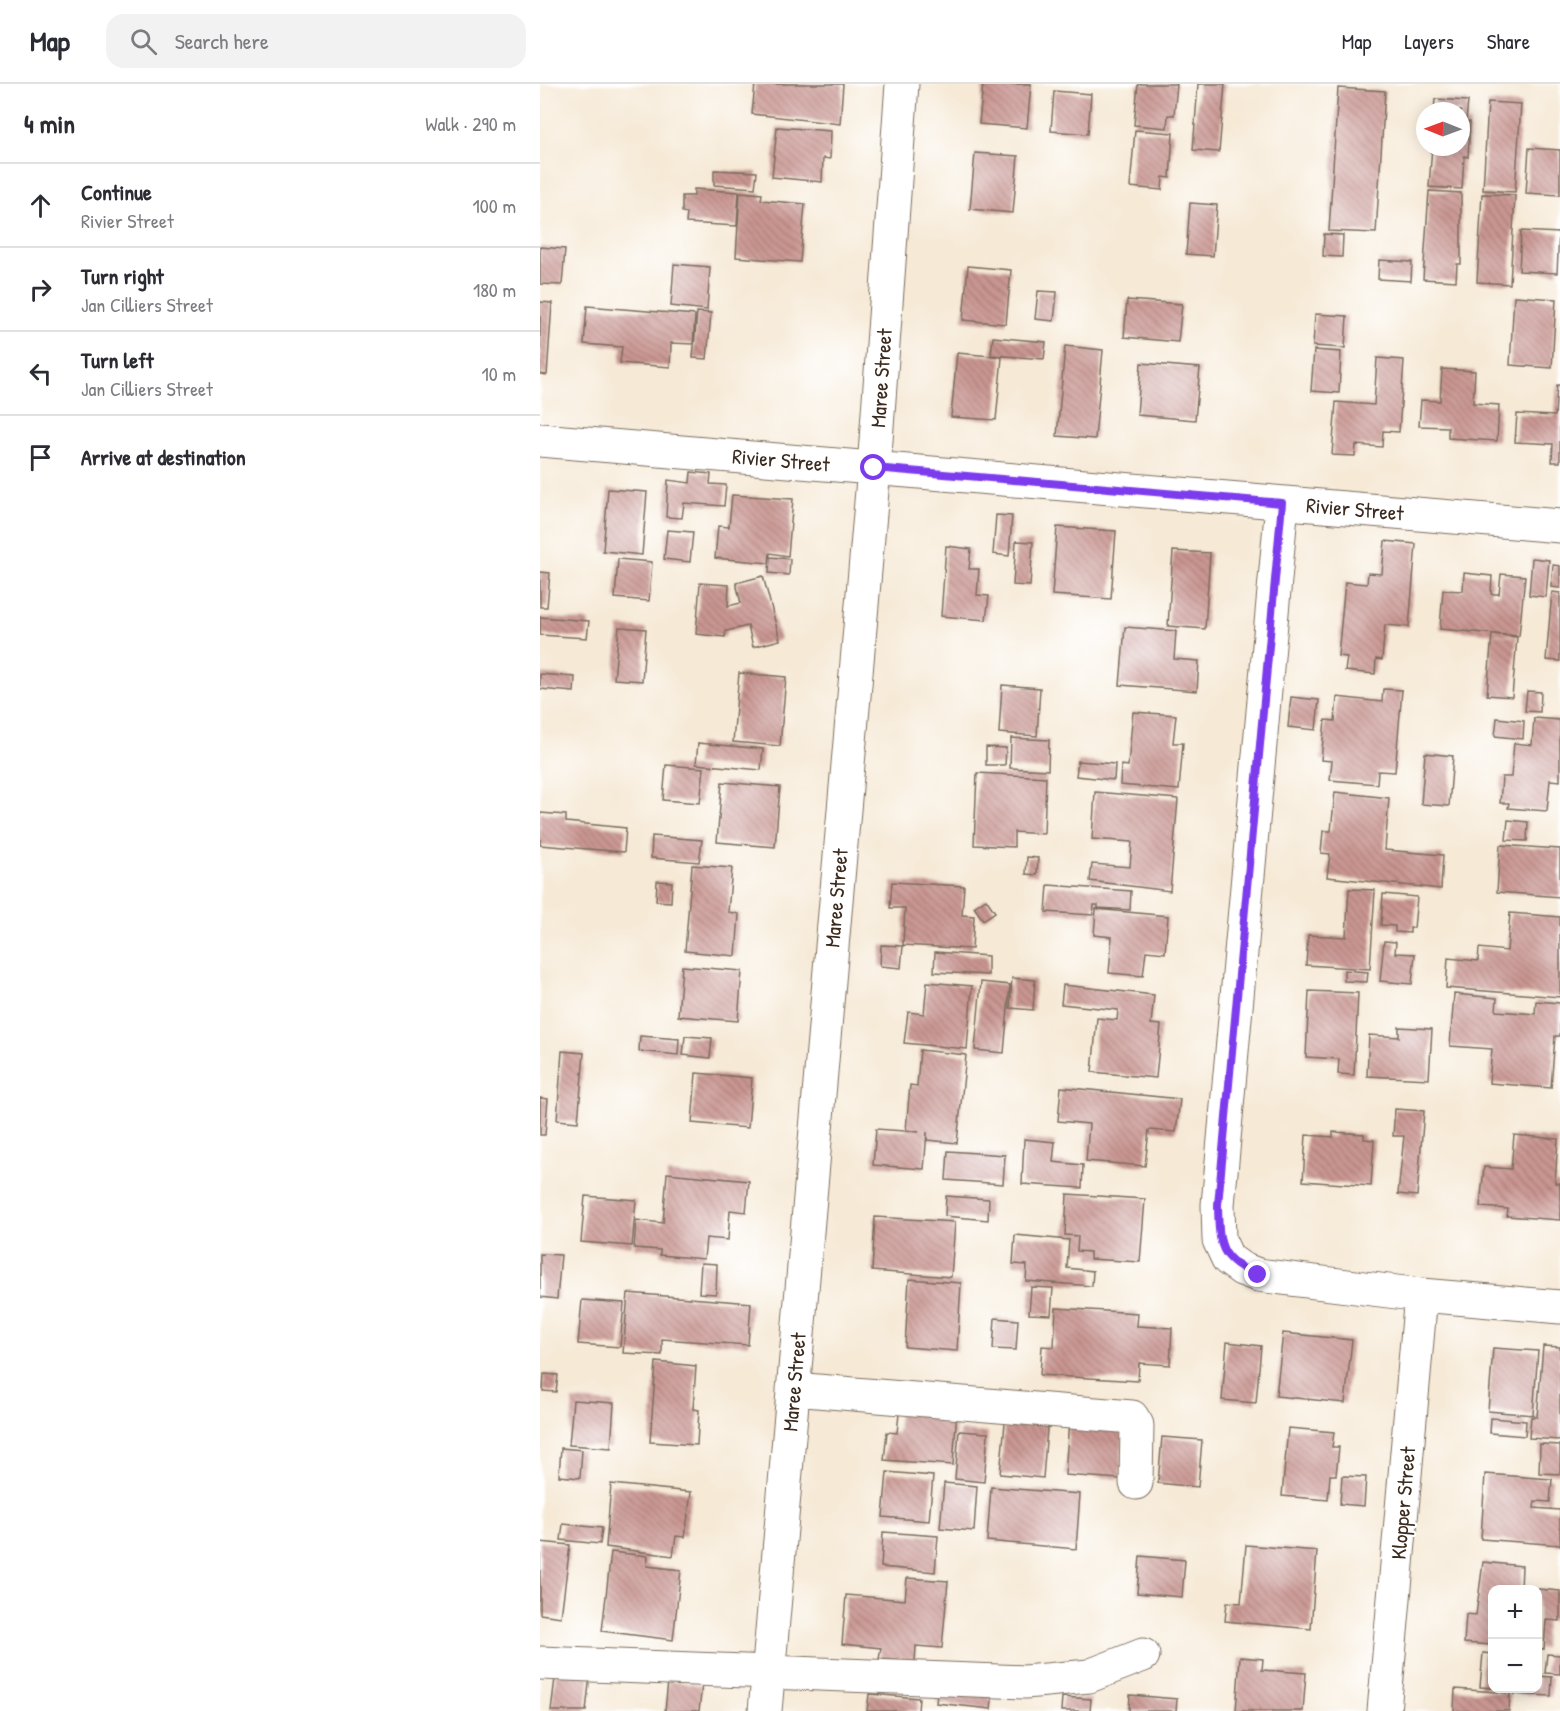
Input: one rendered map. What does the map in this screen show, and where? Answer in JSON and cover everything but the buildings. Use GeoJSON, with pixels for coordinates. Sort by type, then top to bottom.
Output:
{"type":"FeatureCollection","features":[{"type":"Feature","properties":{"kind":"street","name":"Maree Street"},"geometry":{"type":"LineString","coordinates":[[765,1711],[874,468],[902,84]]}},
{"type":"Feature","properties":{"kind":"street","name":"Rivier Street"},"geometry":{"type":"LineString","coordinates":[[540,440],[1560,526]]}},
{"type":"Feature","properties":{"kind":"street"},"geometry":{"type":"LineString","coordinates":[[1282,503],[1218,1205],[1219,1240],[1228,1258],[1242,1269],[1258,1275],[1421,1295],[1560,1307]]}},
{"type":"Feature","properties":{"kind":"street","name":"Klopper Street"},"geometry":{"type":"LineString","coordinates":[[1384,1711],[1421,1295]]}},
{"type":"Feature","properties":{"kind":"street"},"geometry":{"type":"LineString","coordinates":[[794,1389],[1132,1417],[1137,1425],[1136,1483]]}},
{"type":"Feature","properties":{"kind":"street"},"geometry":{"type":"LineString","coordinates":[[540,1663],[1026,1682],[1089,1676],[1143,1655]]}},
{"type":"Feature","properties":{"kind":"route"},"geometry":{"type":"LineString","coordinates":[[874,468],[1282,503],[1218,1205],[1219,1240],[1228,1258],[1242,1269],[1258,1275]]}}]}
